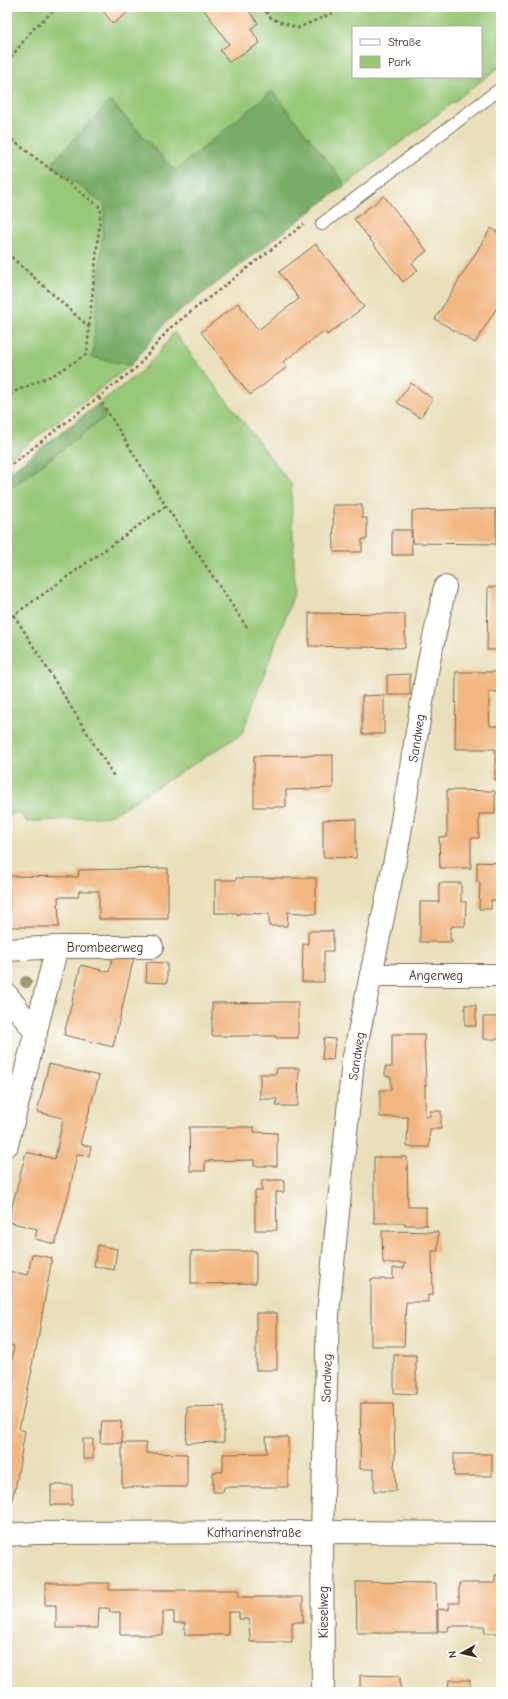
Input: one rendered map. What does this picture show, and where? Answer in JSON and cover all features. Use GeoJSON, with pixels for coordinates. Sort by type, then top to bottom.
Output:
{"type":"FeatureCollection","features":[{"type":"Feature","properties":{"kind":"street","name":"Sandweg"},"geometry":{"type":"LineString","coordinates":[[322,1532],[329,1306],[353,1061],[397,850],[429,661],[444,587]]}},
{"type":"Feature","properties":{"kind":"street","name":"Brombeerweg"},"geometry":{"type":"LineString","coordinates":[[7,1145],[57,947]]}},
{"type":"Feature","properties":{"kind":"street","name":"Brombeerweg"},"geometry":{"type":"LineString","coordinates":[[7,950],[57,947],[152,947]]}},
{"type":"Feature","properties":{"kind":"street","name":"Angerweg"},"geometry":{"type":"LineString","coordinates":[[371,976],[501,975]]}},
{"type":"Feature","properties":{"kind":"street"},"geometry":{"type":"LineString","coordinates":[[7,996],[36,1033]]}},
{"type":"Feature","properties":{"kind":"street","name":"Kieselweg"},"geometry":{"type":"LineString","coordinates":[[322,1532],[323,1692]]}},
{"type":"Feature","properties":{"kind":"street","name":"Katharinenstraße"},"geometry":{"type":"LineString","coordinates":[[7,1535],[35,1533],[501,1533]]}},
{"type":"Feature","properties":{"kind":"lane"},"geometry":{"type":"LineString","coordinates":[[322,224],[501,88]]}},
{"type":"Feature","properties":{"kind":"path"},"geometry":{"type":"LineString","coordinates":[[7,62],[34,28],[58,7]]}},
{"type":"Feature","properties":{"kind":"path"},"geometry":{"type":"LineString","coordinates":[[262,7],[272,19],[298,28],[347,7]]}},
{"type":"Feature","properties":{"kind":"path"},"geometry":{"type":"LineString","coordinates":[[7,136],[101,208],[87,354],[55,374],[7,395]]}},
{"type":"Feature","properties":{"kind":"path"},"geometry":{"type":"LineString","coordinates":[[7,468],[136,368],[170,328],[309,220]]}},
{"type":"Feature","properties":{"kind":"path"},"geometry":{"type":"LineString","coordinates":[[7,253],[89,327]]}},
{"type":"Feature","properties":{"kind":"path"},"geometry":{"type":"LineString","coordinates":[[99,398],[166,506],[248,629]]}},
{"type":"Feature","properties":{"kind":"path"},"geometry":{"type":"LineString","coordinates":[[7,620],[166,506]]}},
{"type":"Feature","properties":{"kind":"path"},"geometry":{"type":"LineString","coordinates":[[14,615],[115,778]]}},
{"type":"Feature","properties":{"kind":"green space"},"geometry":{"type":"Polygon","coordinates":[[[7,7],[501,7],[501,70],[500,71],[498,68],[344,186],[341,178],[272,91],[175,171],[111,101],[51,164],[105,205],[93,353],[91,357],[131,365],[7,460],[7,7]]]}},
{"type":"Feature","properties":{"kind":"green space"},"geometry":{"type":"Polygon","coordinates":[[[272,91],[341,178],[344,186],[167,321],[131,365],[91,357],[93,353],[105,205],[51,164],[110,101],[175,171],[272,91]]]}},
{"type":"Feature","properties":{"kind":"green space"},"geometry":{"type":"Polygon","coordinates":[[[174,332],[291,484],[295,591],[242,734],[110,816],[27,822],[18,811],[7,818],[7,491],[106,416],[98,404],[139,373],[158,354],[174,332]]]}},
{"type":"Feature","properties":{"kind":"green space"},"geometry":{"type":"Polygon","coordinates":[[[98,404],[106,416],[7,491],[7,474],[98,404]]]}},
{"type":"Feature","properties":{"kind":"building"},"geometry":{"type":"Polygon","coordinates":[[[100,7],[130,7],[132,9],[113,24],[100,7]]]}},
{"type":"Feature","properties":{"kind":"building"},"geometry":{"type":"Polygon","coordinates":[[[202,7],[246,7],[258,23],[251,29],[260,43],[229,62],[220,50],[229,44],[202,7]]]}},
{"type":"Feature","properties":{"kind":"building"},"geometry":{"type":"Polygon","coordinates":[[[384,196],[427,251],[412,263],[418,270],[403,282],[354,219],[384,196]]]}},
{"type":"Feature","properties":{"kind":"building"},"geometry":{"type":"Polygon","coordinates":[[[491,228],[501,235],[501,301],[475,343],[435,319],[491,228]]]}},
{"type":"Feature","properties":{"kind":"building"},"geometry":{"type":"Polygon","coordinates":[[[316,244],[364,307],[327,335],[324,331],[283,362],[287,367],[250,395],[201,332],[238,303],[258,330],[299,299],[279,272],[316,244]]]}},
{"type":"Feature","properties":{"kind":"building"},"geometry":{"type":"Polygon","coordinates":[[[411,383],[433,399],[420,418],[397,402],[411,383]]]}},
{"type":"Feature","properties":{"kind":"building"},"geometry":{"type":"Polygon","coordinates":[[[333,505],[362,505],[362,518],[367,518],[367,539],[362,539],[362,552],[334,552],[333,505]]]}},
{"type":"Feature","properties":{"kind":"building"},"geometry":{"type":"Polygon","coordinates":[[[496,509],[496,544],[412,543],[412,511],[496,509]]]}},
{"type":"Feature","properties":{"kind":"building"},"geometry":{"type":"Polygon","coordinates":[[[392,530],[411,530],[412,555],[392,555],[392,530]]]}},
{"type":"Feature","properties":{"kind":"building"},"geometry":{"type":"Polygon","coordinates":[[[488,587],[501,587],[501,650],[487,650],[488,587]]]}},
{"type":"Feature","properties":{"kind":"building"},"geometry":{"type":"Polygon","coordinates":[[[309,613],[405,614],[405,648],[309,646],[309,613]]]}},
{"type":"Feature","properties":{"kind":"building"},"geometry":{"type":"Polygon","coordinates":[[[456,672],[501,672],[501,692],[489,692],[489,711],[490,726],[501,726],[501,780],[495,780],[495,749],[455,749],[456,672]]]}},
{"type":"Feature","properties":{"kind":"building"},"geometry":{"type":"Polygon","coordinates":[[[410,674],[410,695],[387,695],[387,675],[410,674]]]}},
{"type":"Feature","properties":{"kind":"building"},"geometry":{"type":"Polygon","coordinates":[[[384,695],[384,734],[362,734],[362,696],[384,695]]]}},
{"type":"Feature","properties":{"kind":"building"},"geometry":{"type":"Polygon","coordinates":[[[333,755],[333,788],[286,790],[286,807],[254,807],[254,756],[333,755]]]}},
{"type":"Feature","properties":{"kind":"building"},"geometry":{"type":"Polygon","coordinates":[[[447,790],[495,791],[495,814],[479,814],[479,838],[471,838],[471,868],[440,868],[439,837],[447,837],[447,790]]]}},
{"type":"Feature","properties":{"kind":"building"},"geometry":{"type":"Polygon","coordinates":[[[356,819],[356,858],[323,857],[323,820],[356,819]]]}},
{"type":"Feature","properties":{"kind":"building"},"geometry":{"type":"Polygon","coordinates":[[[477,862],[499,863],[498,900],[491,900],[491,909],[479,909],[480,882],[477,882],[477,862]]]}},
{"type":"Feature","properties":{"kind":"building"},"geometry":{"type":"Polygon","coordinates":[[[168,868],[168,919],[99,919],[99,891],[79,891],[78,897],[58,897],[59,927],[9,927],[9,888],[7,888],[7,876],[78,877],[79,870],[168,868]]]}},
{"type":"Feature","properties":{"kind":"building"},"geometry":{"type":"Polygon","coordinates":[[[236,878],[316,878],[316,914],[288,912],[287,926],[269,926],[269,914],[239,913],[239,915],[237,913],[215,913],[215,880],[236,880],[236,878]]]}},
{"type":"Feature","properties":{"kind":"building"},"geometry":{"type":"Polygon","coordinates":[[[439,883],[461,883],[461,902],[466,902],[465,926],[452,926],[452,928],[450,928],[450,940],[452,940],[452,942],[420,942],[420,902],[439,902],[439,883]]]}},
{"type":"Feature","properties":{"kind":"building"},"geometry":{"type":"Polygon","coordinates":[[[308,931],[333,931],[333,951],[324,951],[324,982],[302,982],[303,944],[308,944],[308,931]]]}},
{"type":"Feature","properties":{"kind":"building"},"geometry":{"type":"Polygon","coordinates":[[[114,952],[134,957],[113,1047],[64,1035],[81,965],[109,972],[114,952]]]}},
{"type":"Feature","properties":{"kind":"building"},"geometry":{"type":"Polygon","coordinates":[[[147,962],[167,963],[167,983],[146,982],[147,962]]]}},
{"type":"Feature","properties":{"kind":"building"},"geometry":{"type":"Polygon","coordinates":[[[298,1002],[298,1038],[276,1038],[276,1036],[212,1036],[212,1003],[298,1002]]]}},
{"type":"Feature","properties":{"kind":"building"},"geometry":{"type":"Polygon","coordinates":[[[465,1005],[476,1005],[476,1026],[465,1026],[465,1005]]]}},
{"type":"Feature","properties":{"kind":"building"},"geometry":{"type":"Polygon","coordinates":[[[483,1017],[501,1017],[501,1039],[483,1039],[483,1017]]]}},
{"type":"Feature","properties":{"kind":"building"},"geometry":{"type":"Polygon","coordinates":[[[392,1034],[424,1034],[426,1086],[425,1085],[425,1117],[430,1116],[430,1111],[441,1111],[441,1129],[430,1129],[429,1147],[407,1147],[408,1117],[380,1117],[380,1090],[391,1090],[391,1077],[385,1076],[385,1067],[392,1067],[392,1034]]]}},
{"type":"Feature","properties":{"kind":"building"},"geometry":{"type":"Polygon","coordinates":[[[324,1038],[335,1039],[333,1060],[322,1059],[324,1038]]]}},
{"type":"Feature","properties":{"kind":"building"},"geometry":{"type":"Polygon","coordinates":[[[49,1064],[99,1076],[80,1144],[91,1147],[89,1156],[77,1154],[70,1189],[55,1244],[35,1239],[37,1229],[8,1222],[26,1152],[55,1159],[63,1118],[37,1112],[49,1064]]]}},
{"type":"Feature","properties":{"kind":"building"},"geometry":{"type":"Polygon","coordinates":[[[277,1068],[299,1068],[298,1106],[276,1106],[277,1099],[260,1099],[260,1074],[276,1074],[277,1068]]]}},
{"type":"Feature","properties":{"kind":"building"},"geometry":{"type":"Polygon","coordinates":[[[189,1127],[254,1127],[254,1132],[277,1133],[277,1166],[254,1166],[254,1160],[205,1161],[205,1171],[190,1171],[189,1127]]]}},
{"type":"Feature","properties":{"kind":"building"},"geometry":{"type":"Polygon","coordinates":[[[374,1157],[407,1157],[408,1207],[427,1207],[426,1224],[428,1225],[374,1223],[374,1157]]]}},
{"type":"Feature","properties":{"kind":"building"},"geometry":{"type":"Polygon","coordinates":[[[262,1180],[284,1180],[284,1192],[276,1192],[277,1230],[255,1230],[255,1191],[262,1191],[262,1180]]]}},
{"type":"Feature","properties":{"kind":"building"},"geometry":{"type":"Polygon","coordinates":[[[382,1231],[438,1232],[438,1251],[432,1251],[433,1295],[428,1295],[428,1302],[406,1302],[404,1346],[371,1346],[371,1279],[393,1279],[393,1268],[404,1268],[405,1263],[383,1263],[382,1231]]]}},
{"type":"Feature","properties":{"kind":"building"},"geometry":{"type":"Polygon","coordinates":[[[98,1245],[117,1249],[114,1270],[94,1266],[98,1245]]]}},
{"type":"Feature","properties":{"kind":"building"},"geometry":{"type":"Polygon","coordinates":[[[191,1251],[256,1251],[256,1283],[191,1284],[191,1251]]]}},
{"type":"Feature","properties":{"kind":"building"},"geometry":{"type":"Polygon","coordinates":[[[32,1254],[52,1258],[36,1350],[19,1429],[25,1431],[15,1491],[11,1503],[7,1502],[7,1366],[11,1366],[14,1346],[7,1344],[7,1271],[28,1275],[32,1254]]]}},
{"type":"Feature","properties":{"kind":"building"},"geometry":{"type":"Polygon","coordinates":[[[256,1313],[277,1313],[277,1370],[256,1370],[256,1313]]]}},
{"type":"Feature","properties":{"kind":"building"},"geometry":{"type":"Polygon","coordinates":[[[394,1355],[416,1355],[416,1394],[394,1393],[394,1355]]]}},
{"type":"Feature","properties":{"kind":"building"},"geometry":{"type":"Polygon","coordinates":[[[361,1403],[393,1403],[395,1454],[394,1468],[396,1491],[374,1491],[374,1469],[360,1469],[361,1403]]]}},
{"type":"Feature","properties":{"kind":"building"},"geometry":{"type":"Polygon","coordinates":[[[224,1406],[224,1442],[186,1443],[187,1407],[224,1406]]]}},
{"type":"Feature","properties":{"kind":"building"},"geometry":{"type":"Polygon","coordinates":[[[102,1421],[121,1421],[122,1443],[100,1443],[102,1421]]]}},
{"type":"Feature","properties":{"kind":"building"},"geometry":{"type":"Polygon","coordinates":[[[266,1437],[288,1437],[288,1487],[224,1487],[223,1492],[213,1492],[213,1472],[223,1472],[223,1454],[267,1453],[266,1437]]]}},
{"type":"Feature","properties":{"kind":"building"},"geometry":{"type":"Polygon","coordinates":[[[83,1439],[93,1439],[93,1459],[83,1459],[83,1439]]]}},
{"type":"Feature","properties":{"kind":"building"},"geometry":{"type":"Polygon","coordinates":[[[122,1443],[146,1443],[146,1453],[187,1454],[187,1487],[122,1487],[122,1443]]]}},
{"type":"Feature","properties":{"kind":"building"},"geometry":{"type":"Polygon","coordinates":[[[454,1454],[492,1454],[492,1476],[454,1476],[454,1454]]]}},
{"type":"Feature","properties":{"kind":"building"},"geometry":{"type":"Polygon","coordinates":[[[51,1485],[72,1485],[72,1505],[51,1505],[51,1485]]]}},
{"type":"Feature","properties":{"kind":"building"},"geometry":{"type":"Polygon","coordinates":[[[495,1575],[501,1575],[501,1633],[485,1633],[484,1626],[449,1626],[448,1631],[438,1631],[438,1609],[449,1610],[449,1603],[459,1603],[459,1583],[495,1583],[495,1575]]]}},
{"type":"Feature","properties":{"kind":"building"},"geometry":{"type":"Polygon","coordinates":[[[356,1582],[436,1583],[437,1633],[357,1633],[356,1582]]]}},
{"type":"Feature","properties":{"kind":"building"},"geometry":{"type":"Polygon","coordinates":[[[45,1583],[109,1583],[109,1590],[238,1590],[239,1597],[303,1597],[303,1622],[292,1622],[292,1642],[250,1642],[249,1619],[239,1619],[239,1612],[228,1612],[228,1635],[185,1635],[185,1623],[174,1623],[174,1612],[163,1612],[163,1635],[120,1635],[120,1612],[110,1612],[109,1608],[99,1608],[98,1628],[56,1628],[56,1605],[45,1605],[45,1583]]]}},
{"type":"Feature","properties":{"kind":"building"},"geometry":{"type":"Polygon","coordinates":[[[499,1673],[501,1673],[501,1692],[499,1692],[499,1673]]]}},
{"type":"Feature","properties":{"kind":"building"},"geometry":{"type":"Polygon","coordinates":[[[360,1675],[400,1676],[400,1692],[360,1692],[360,1675]]]}},
{"type":"Feature","properties":{"kind":"building"},"geometry":{"type":"Polygon","coordinates":[[[449,1680],[470,1680],[470,1692],[448,1692],[449,1680]]]}}]}
